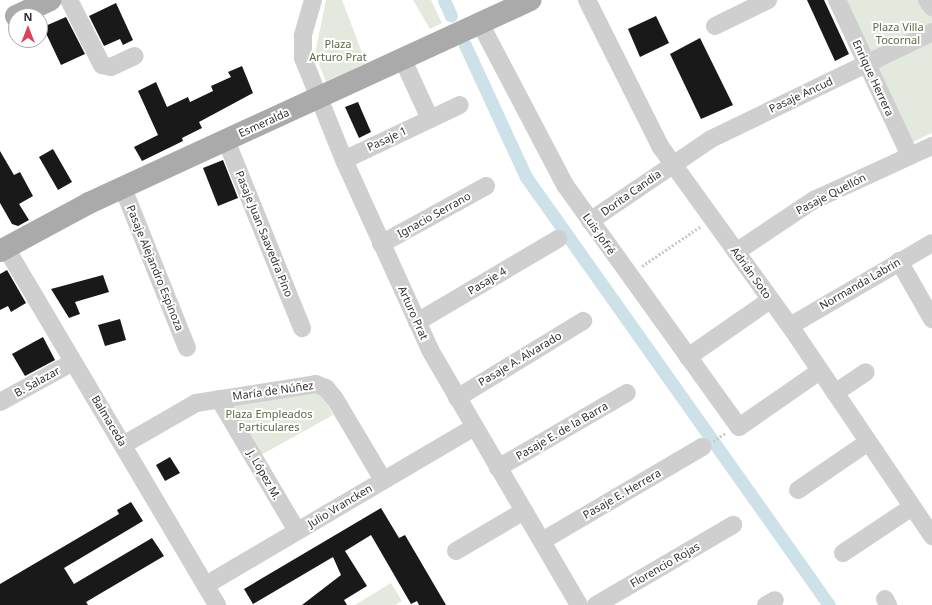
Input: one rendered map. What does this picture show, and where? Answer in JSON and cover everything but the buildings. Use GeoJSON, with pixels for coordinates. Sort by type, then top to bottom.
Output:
{"type":"FeatureCollection","features":[{"type":"Feature","properties":{"kind":"main road"},"geometry":{"type":"LineString","coordinates":[[33,8],[50,0]]}},
{"type":"Feature","properties":{"kind":"main road","name":"Esmeralda"},"geometry":{"type":"LineString","coordinates":[[2,245],[226,140],[481,25],[531,0]]}},
{"type":"Feature","properties":{"kind":"street"},"geometry":{"type":"LineString","coordinates":[[69,0],[102,65],[111,67],[135,56]]}},
{"type":"Feature","properties":{"kind":"street","name":"Arturo Prat"},"geometry":{"type":"LineString","coordinates":[[313,0],[302,51],[319,99],[344,160],[417,322],[457,398],[579,605]]}},
{"type":"Feature","properties":{"kind":"street","name":"Adrián Soto"},"geometry":{"type":"LineString","coordinates":[[586,0],[645,120],[673,164],[790,326],[932,536]]}},
{"type":"Feature","properties":{"kind":"street"},"geometry":{"type":"LineString","coordinates":[[715,26],[768,0]]}},
{"type":"Feature","properties":{"kind":"street","name":"Enrique Herrera"},"geometry":{"type":"LineString","coordinates":[[837,0],[910,156]]}},
{"type":"Feature","properties":{"kind":"street"},"geometry":{"type":"LineString","coordinates":[[927,0],[932,6]]}},
{"type":"Feature","properties":{"kind":"street","name":"Luis Jofré"},"geometry":{"type":"LineString","coordinates":[[481,25],[547,155],[590,221],[739,427],[820,370]]}},
{"type":"Feature","properties":{"kind":"street","name":"Pasaje Ancud"},"geometry":{"type":"LineString","coordinates":[[673,164],[732,128],[932,32]]}},
{"type":"Feature","properties":{"kind":"street"},"geometry":{"type":"LineString","coordinates":[[403,60],[430,119]]}},
{"type":"Feature","properties":{"kind":"street","name":"Pasaje 1"},"geometry":{"type":"LineString","coordinates":[[344,160],[460,105]]}},
{"type":"Feature","properties":{"kind":"street","name":"Pasaje Juan Saavedra Pino"},"geometry":{"type":"LineString","coordinates":[[226,140],[302,328]]}},
{"type":"Feature","properties":{"kind":"street","name":"Pasaje Quellón"},"geometry":{"type":"LineString","coordinates":[[736,252],[814,200],[932,146]]}},
{"type":"Feature","properties":{"kind":"street","name":"Dorita Candia"},"geometry":{"type":"LineString","coordinates":[[590,221],[673,164]]}},
{"type":"Feature","properties":{"kind":"street","name":"Ignacio Serrano"},"geometry":{"type":"LineString","coordinates":[[381,244],[486,186]]}},
{"type":"Feature","properties":{"kind":"street","name":"Pasaje Alejandro Espinoza"},"geometry":{"type":"LineString","coordinates":[[123,188],[188,348]]}},
{"type":"Feature","properties":{"kind":"street","name":"Pasaje 4"},"geometry":{"type":"LineString","coordinates":[[417,322],[558,239]]}},
{"type":"Feature","properties":{"kind":"street","name":"Normanda Labrin"},"geometry":{"type":"LineString","coordinates":[[790,326],[932,243]]}},
{"type":"Feature","properties":{"kind":"street","name":"Balmaceda"},"geometry":{"type":"LineString","coordinates":[[2,245],[74,362],[217,605]]}},
{"type":"Feature","properties":{"kind":"street"},"geometry":{"type":"LineString","coordinates":[[900,261],[932,319]]}},
{"type":"Feature","properties":{"kind":"street"},"geometry":{"type":"LineString","coordinates":[[688,357],[770,300]]}},
{"type":"Feature","properties":{"kind":"street","name":"Pasaje A. Alvarado"},"geometry":{"type":"LineString","coordinates":[[457,398],[583,321]]}},
{"type":"Feature","properties":{"kind":"street","name":"B. Salazar"},"geometry":{"type":"LineString","coordinates":[[0,402],[74,362]]}},
{"type":"Feature","properties":{"kind":"street"},"geometry":{"type":"LineString","coordinates":[[835,393],[866,372]]}},
{"type":"Feature","properties":{"kind":"street","name":"María de Núñez"},"geometry":{"type":"LineString","coordinates":[[123,445],[181,409],[219,399],[306,384],[321,385],[335,398],[383,480]]}},
{"type":"Feature","properties":{"kind":"street","name":"Pasaje E. de la Barra"},"geometry":{"type":"LineString","coordinates":[[498,468],[627,393]]}},
{"type":"Feature","properties":{"kind":"street","name":"J. López M."},"geometry":{"type":"LineString","coordinates":[[219,399],[297,531]]}},
{"type":"Feature","properties":{"kind":"street","name":"Julio Vrancken"},"geometry":{"type":"LineString","coordinates":[[206,585],[474,426]]}},
{"type":"Feature","properties":{"kind":"street"},"geometry":{"type":"LineString","coordinates":[[798,490],[868,442]]}},
{"type":"Feature","properties":{"kind":"street","name":"Pasaje E. Herrera"},"geometry":{"type":"LineString","coordinates":[[542,541],[702,447]]}},
{"type":"Feature","properties":{"kind":"street"},"geometry":{"type":"LineString","coordinates":[[843,553],[912,507]]}},
{"type":"Feature","properties":{"kind":"street"},"geometry":{"type":"LineString","coordinates":[[456,551],[524,511]]}},
{"type":"Feature","properties":{"kind":"street","name":"Florencio Rojas"},"geometry":{"type":"LineString","coordinates":[[596,605],[733,525]]}},
{"type":"Feature","properties":{"kind":"path"},"geometry":{"type":"LineString","coordinates":[[629,276],[712,219]]}},
{"type":"Feature","properties":{"kind":"green space","name":"Plaza Arturo Prat"},"geometry":{"type":"Polygon","coordinates":[[[326,0],[342,0],[366,63],[326,82],[315,54],[326,0]]]}},
{"type":"Feature","properties":{"kind":"green space"},"geometry":{"type":"Polygon","coordinates":[[[413,0],[431,0],[442,23],[430,29],[413,0]]]}},
{"type":"Feature","properties":{"kind":"green space","name":"Plaza Villa Tocornal"},"geometry":{"type":"Polygon","coordinates":[[[844,0],[923,0],[932,11],[932,133],[907,145],[844,0]]]}},
{"type":"Feature","properties":{"kind":"green space","name":"Plaza Empleados Particulares"},"geometry":{"type":"Polygon","coordinates":[[[315,390],[324,398],[333,415],[261,455],[229,401],[315,390]]]}},
{"type":"Feature","properties":{"kind":"green space"},"geometry":{"type":"Polygon","coordinates":[[[391,583],[402,601],[395,605],[355,605],[391,583]]]}},
{"type":"Feature","properties":{"kind":"waterway"},"geometry":{"type":"LineString","coordinates":[[444,0],[451,16]]}},
{"type":"Feature","properties":{"kind":"waterway"},"geometry":{"type":"LineString","coordinates":[[465,45],[526,177],[829,605]]}}]}
